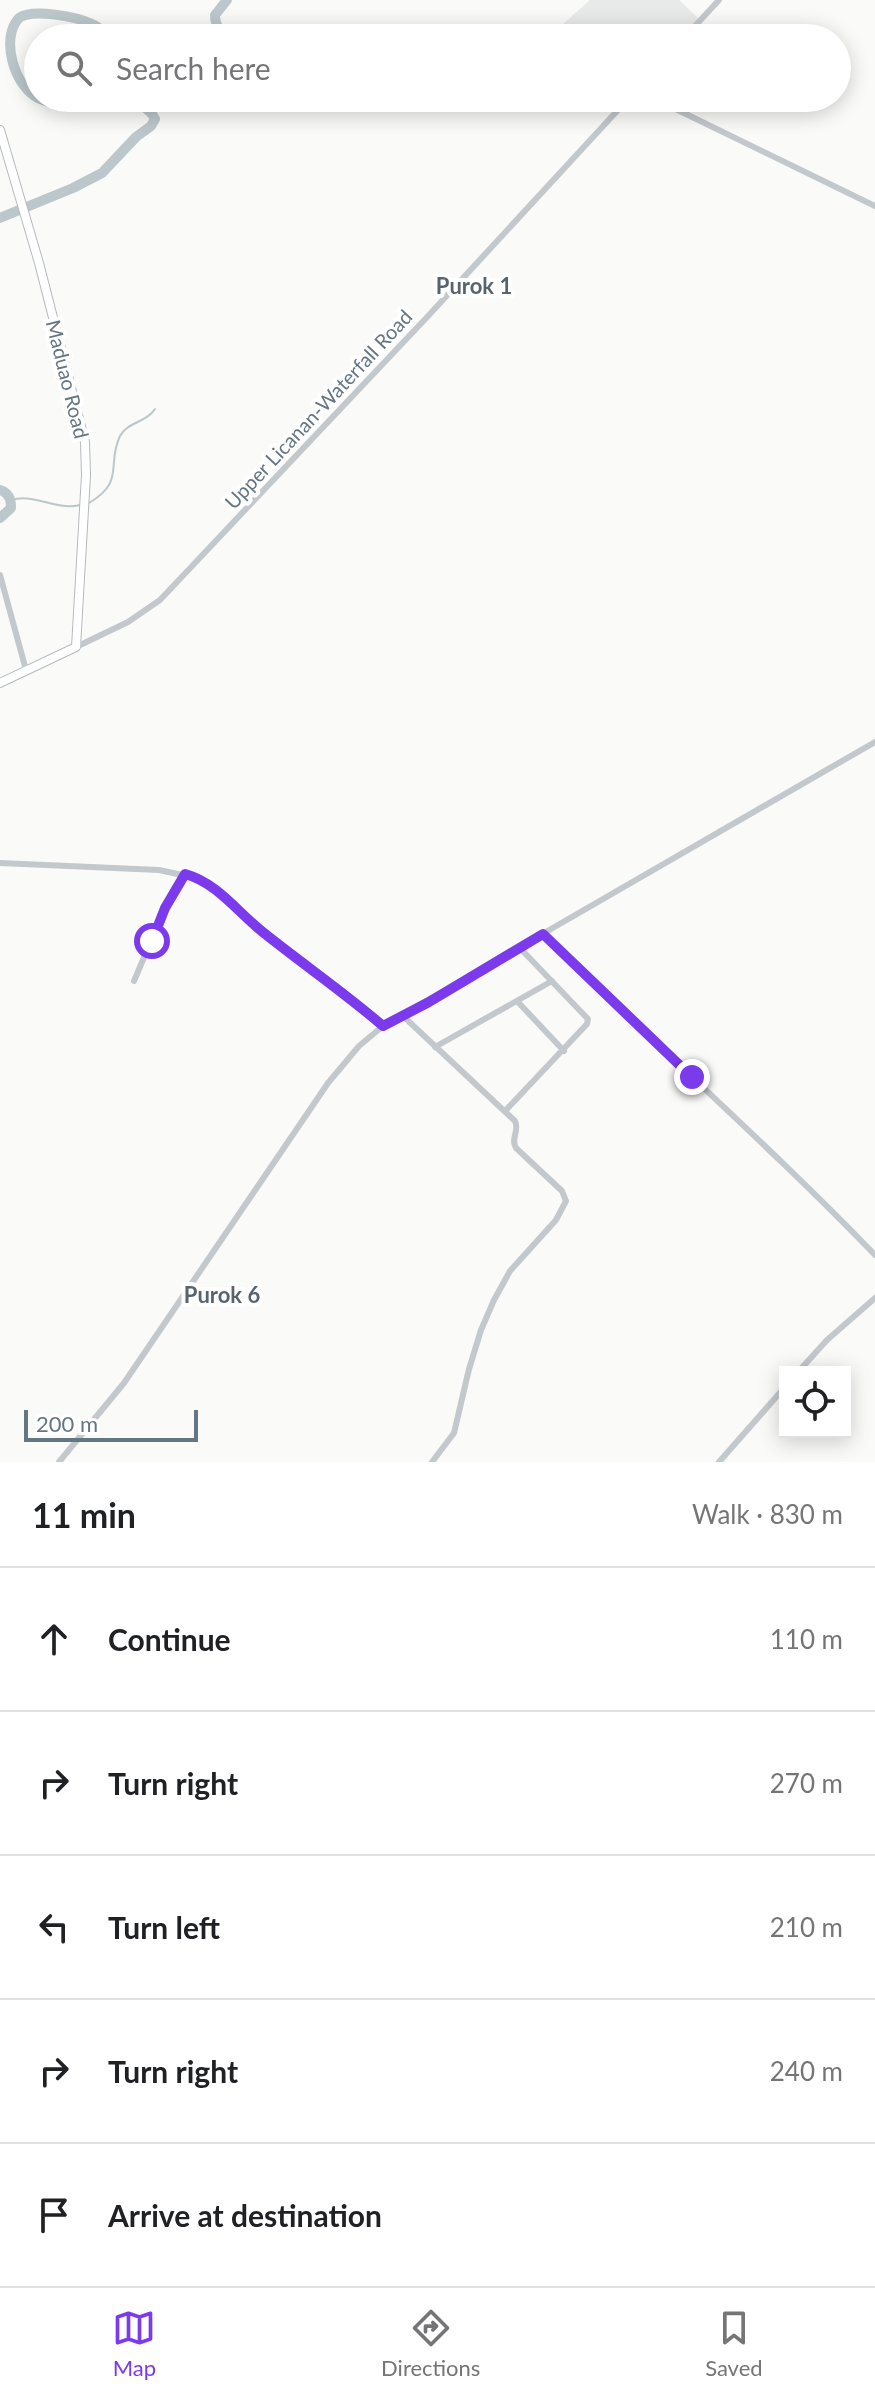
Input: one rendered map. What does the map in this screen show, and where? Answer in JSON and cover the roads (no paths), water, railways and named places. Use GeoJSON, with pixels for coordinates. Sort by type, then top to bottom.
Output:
{"type":"FeatureCollection","features":[{"type":"Feature","properties":{"kind":"main road","name":"Maduao Road"},"geometry":{"type":"LineString","coordinates":[[0,130],[26,216],[86,450],[76,647]]}},
{"type":"Feature","properties":{"kind":"main road"},"geometry":{"type":"LineString","coordinates":[[0,683],[76,647]]}},
{"type":"Feature","properties":{"kind":"street"},"geometry":{"type":"LineString","coordinates":[[697,24],[719,0]]}},
{"type":"Feature","properties":{"kind":"street","name":"Upper Licanan-Waterfall Road"},"geometry":{"type":"LineString","coordinates":[[76,647],[128,622],[160,600],[616,112]]}},
{"type":"Feature","properties":{"kind":"street"},"geometry":{"type":"LineString","coordinates":[[682,112],[875,206]]}},
{"type":"Feature","properties":{"kind":"street"},"geometry":{"type":"LineString","coordinates":[[0,575],[26,670]]}},
{"type":"Feature","properties":{"kind":"street"},"geometry":{"type":"LineString","coordinates":[[59,1462],[124,1383],[328,1083],[359,1046],[383,1026],[875,742]]}},
{"type":"Feature","properties":{"kind":"street"},"geometry":{"type":"LineString","coordinates":[[0,863],[132,868],[185,874],[208,883],[256,927],[345,993],[383,1026]]}},
{"type":"Feature","properties":{"kind":"street"},"geometry":{"type":"LineString","coordinates":[[134,981],[165,908],[185,874]]}},
{"type":"Feature","properties":{"kind":"street"},"geometry":{"type":"LineString","coordinates":[[543,934],[648,1038],[803,1182],[875,1255]]}},
{"type":"Feature","properties":{"kind":"street"},"geometry":{"type":"LineString","coordinates":[[505,1111],[564,1051],[588,1019],[519,947]]}},
{"type":"Feature","properties":{"kind":"street"},"geometry":{"type":"LineString","coordinates":[[435,1047],[552,981]]}},
{"type":"Feature","properties":{"kind":"street"},"geometry":{"type":"LineString","coordinates":[[517,1001],[564,1051]]}},
{"type":"Feature","properties":{"kind":"street"},"geometry":{"type":"LineString","coordinates":[[403,1016],[517,1125],[513,1140],[516,1148],[562,1191],[565,1206],[510,1271],[494,1300],[477,1343],[454,1433],[432,1462]]}},
{"type":"Feature","properties":{"kind":"street"},"geometry":{"type":"LineString","coordinates":[[803,1366],[827,1340],[875,1298]]}},
{"type":"Feature","properties":{"kind":"street"},"geometry":{"type":"LineString","coordinates":[[719,1462],[779,1394]]}},
{"type":"Feature","properties":{"kind":"waterway"},"geometry":{"type":"LineString","coordinates":[[216,24],[215,15],[227,0]]}},
{"type":"Feature","properties":{"kind":"waterway"},"geometry":{"type":"LineString","coordinates":[[24,85],[16,73],[10,49],[13,27],[19,18],[44,14],[66,16],[92,24]]}},
{"type":"Feature","properties":{"kind":"waterway"},"geometry":{"type":"LineString","coordinates":[[0,218],[102,173],[136,137],[151,126],[155,119],[150,112]]}},
{"type":"Feature","properties":{"kind":"waterway"},"geometry":{"type":"LineString","coordinates":[[89,503],[100,495],[111,480],[116,446],[123,431],[155,409]]}},
{"type":"Feature","properties":{"kind":"waterway"},"geometry":{"type":"LineString","coordinates":[[0,490],[11,502],[11,508],[0,518]]}},
{"type":"Feature","properties":{"kind":"waterway"},"geometry":{"type":"LineString","coordinates":[[11,500],[20,498],[62,506],[80,505]]}},
{"type":"Feature","properties":{"kind":"district","name":"Purok 1"},"geometry":{"type":"Point","coordinates":[474,285]}},
{"type":"Feature","properties":{"kind":"district","name":"Purok 6"},"geometry":{"type":"Point","coordinates":[222,1294]}}]}
